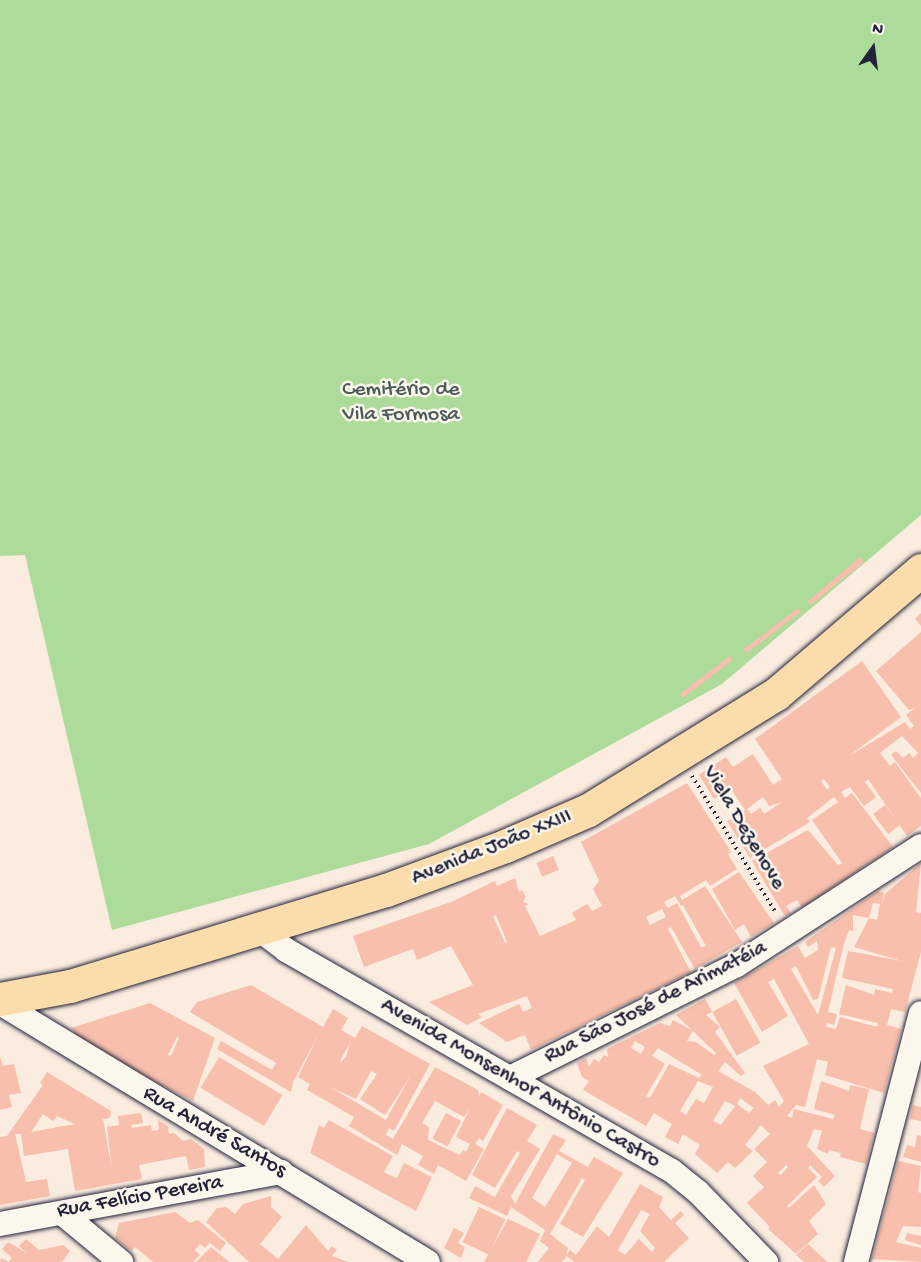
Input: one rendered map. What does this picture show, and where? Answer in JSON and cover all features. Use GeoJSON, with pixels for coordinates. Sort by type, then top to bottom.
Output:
{"type":"FeatureCollection","features":[{"type":"Feature","properties":{"kind":"main road","name":"Avenida João XXIII"},"geometry":{"type":"LineString","coordinates":[[0,1001],[70,986],[386,890],[505,846],[588,810],[776,694],[921,570]]}},
{"type":"Feature","properties":{"kind":"street","name":"Rua São José de Arimatéia"},"geometry":{"type":"LineString","coordinates":[[510,1078],[737,965],[921,846]]}},
{"type":"Feature","properties":{"kind":"street","name":"Avenida Monsenhor Antônio Castro"},"geometry":{"type":"LineString","coordinates":[[257,928],[286,950],[672,1171],[698,1192],[766,1262]]}},
{"type":"Feature","properties":{"kind":"street","name":"Rua André Santos"},"geometry":{"type":"LineString","coordinates":[[0,1001],[281,1172],[405,1255],[428,1262]]}},
{"type":"Feature","properties":{"kind":"street"},"geometry":{"type":"LineString","coordinates":[[856,1262],[921,1013]]}},
{"type":"Feature","properties":{"kind":"street","name":"Rua Felício Pereira"},"geometry":{"type":"LineString","coordinates":[[0,1224],[281,1172]]}},
{"type":"Feature","properties":{"kind":"street"},"geometry":{"type":"LineString","coordinates":[[62,1213],[121,1262]]}},
{"type":"Feature","properties":{"kind":"path","name":"Viela Dezenove"},"geometry":{"type":"LineString","coordinates":[[679,755],[779,919]]}},
{"type":"Feature","properties":{"kind":"green space","name":"Cemitério de Vila Formosa"},"geometry":{"type":"Polygon","coordinates":[[[0,0],[921,0],[921,515],[722,684],[429,844],[112,930],[25,555],[0,556],[0,0]]]}},
{"type":"Feature","properties":{"kind":"building"},"geometry":{"type":"Polygon","coordinates":[[[860,557],[864,562],[811,605],[808,601],[860,557]]]}},
{"type":"Feature","properties":{"kind":"building"},"geometry":{"type":"Polygon","coordinates":[[[798,608],[801,612],[747,653],[744,649],[798,608]]]}},
{"type":"Feature","properties":{"kind":"building"},"geometry":{"type":"Polygon","coordinates":[[[921,613],[921,626],[915,619],[921,613]]]}},
{"type":"Feature","properties":{"kind":"building"},"geometry":{"type":"Polygon","coordinates":[[[921,632],[921,793],[891,755],[896,751],[903,758],[909,753],[913,758],[918,753],[902,736],[880,753],[890,766],[895,762],[921,798],[921,826],[907,836],[868,779],[865,782],[876,797],[864,806],[850,787],[841,792],[845,798],[852,793],[893,847],[802,908],[797,900],[786,906],[791,913],[785,916],[752,861],[808,830],[838,865],[842,863],[812,820],[838,802],[834,797],[807,818],[810,822],[750,858],[727,821],[745,810],[731,789],[714,799],[699,775],[726,757],[733,767],[753,754],[773,785],[782,779],[755,739],[862,661],[901,717],[849,756],[905,722],[910,729],[914,726],[906,715],[915,708],[909,710],[876,671],[921,632]],[[824,779],[821,781],[827,790],[830,787],[824,779]],[[763,797],[747,809],[751,814],[760,808],[764,814],[782,802],[769,806],[763,797]]]}},
{"type":"Feature","properties":{"kind":"building"},"geometry":{"type":"Polygon","coordinates":[[[730,656],[733,660],[683,698],[680,694],[730,656]]]}},
{"type":"Feature","properties":{"kind":"building"},"geometry":{"type":"Polygon","coordinates":[[[687,783],[731,852],[728,854],[737,869],[710,886],[706,880],[680,896],[682,900],[705,886],[742,942],[695,969],[671,927],[668,929],[691,972],[531,1050],[525,1035],[507,1042],[479,1023],[519,1004],[523,1012],[532,1008],[527,996],[478,1014],[482,1017],[467,1025],[429,1002],[473,985],[451,946],[417,960],[413,949],[364,967],[353,936],[451,902],[495,881],[497,886],[515,878],[519,892],[522,890],[526,897],[523,902],[529,904],[525,906],[540,936],[576,920],[572,913],[587,904],[592,911],[602,906],[593,889],[599,881],[581,842],[687,783]],[[675,896],[664,902],[668,908],[677,903],[701,947],[706,946],[683,905],[681,906],[675,896]],[[662,909],[646,917],[650,925],[666,917],[662,909]],[[496,915],[493,916],[505,943],[507,942],[496,915]]]}},
{"type":"Feature","properties":{"kind":"building"},"geometry":{"type":"Polygon","coordinates":[[[885,805],[900,825],[888,834],[873,814],[885,805]]]}},
{"type":"Feature","properties":{"kind":"building"},"geometry":{"type":"Polygon","coordinates":[[[553,856],[559,870],[542,877],[536,863],[553,856]]]}},
{"type":"Feature","properties":{"kind":"building"},"geometry":{"type":"Polygon","coordinates":[[[921,863],[916,912],[921,913],[921,952],[905,1012],[891,1009],[887,1025],[901,1029],[884,1093],[825,1075],[828,1062],[817,1059],[805,1107],[796,1105],[787,1116],[792,1118],[794,1109],[833,1119],[835,1115],[814,1109],[821,1081],[849,1091],[850,1085],[869,1089],[860,1129],[874,1133],[866,1164],[840,1157],[841,1153],[829,1150],[828,1154],[817,1149],[822,1131],[814,1129],[807,1146],[835,1176],[824,1187],[818,1181],[822,1177],[810,1165],[808,1168],[817,1177],[787,1206],[789,1208],[814,1185],[826,1204],[809,1221],[818,1234],[796,1254],[768,1229],[770,1227],[747,1203],[764,1187],[753,1176],[767,1162],[754,1149],[770,1134],[761,1125],[745,1145],[753,1151],[735,1168],[728,1162],[717,1173],[695,1154],[700,1145],[683,1134],[678,1144],[665,1137],[672,1124],[654,1113],[646,1126],[583,1090],[589,1081],[582,1077],[577,1063],[586,1058],[589,1066],[594,1059],[599,1062],[604,1055],[608,1057],[607,1049],[660,1023],[670,1026],[673,1020],[693,1031],[676,1015],[705,999],[712,1012],[706,1015],[720,1027],[715,1032],[745,1073],[741,1076],[725,1062],[718,1071],[755,1092],[768,1105],[775,1100],[779,1107],[784,1101],[763,1066],[809,1044],[774,979],[768,982],[788,1016],[762,1032],[734,983],[798,946],[805,958],[818,950],[817,941],[808,947],[805,942],[878,891],[884,893],[882,905],[885,894],[921,863]],[[873,903],[869,918],[877,920],[880,904],[873,903]],[[853,915],[853,931],[849,930],[843,947],[828,1012],[837,1014],[834,1025],[827,1023],[826,1027],[836,1029],[840,1017],[877,1027],[878,1023],[839,1014],[846,985],[874,995],[875,989],[892,993],[893,989],[842,978],[848,951],[902,961],[854,947],[869,918],[853,915]],[[831,947],[818,999],[813,1000],[796,966],[791,969],[818,1015],[836,948],[831,947]],[[693,1031],[687,1041],[696,1042],[714,1055],[716,1053],[693,1031]],[[635,1041],[631,1048],[641,1054],[645,1047],[635,1041]],[[658,1048],[652,1056],[665,1064],[646,1096],[650,1098],[669,1064],[699,1078],[702,1075],[658,1048]],[[698,1081],[680,1111],[686,1115],[696,1099],[704,1103],[713,1087],[698,1081]],[[740,1098],[737,1104],[749,1113],[754,1108],[740,1098]],[[725,1101],[713,1121],[721,1125],[735,1106],[725,1101]],[[786,1165],[778,1173],[781,1175],[788,1167],[786,1165]]]}},
{"type":"Feature","properties":{"kind":"building"},"geometry":{"type":"Polygon","coordinates":[[[739,872],[774,923],[751,937],[744,924],[735,930],[712,889],[739,872]]]}},
{"type":"Feature","properties":{"kind":"building"},"geometry":{"type":"Polygon","coordinates":[[[251,985],[323,1027],[333,1009],[348,1018],[341,1030],[355,1038],[362,1026],[430,1064],[394,1131],[389,1128],[386,1135],[393,1139],[435,1067],[478,1090],[479,1097],[481,1092],[503,1105],[483,1141],[479,1138],[475,1144],[484,1149],[466,1181],[438,1165],[434,1174],[418,1165],[423,1156],[402,1144],[397,1155],[349,1126],[354,1117],[307,1090],[310,1084],[298,1077],[320,1032],[293,1082],[291,1092],[217,1049],[221,1041],[272,1070],[276,1063],[190,1012],[197,1002],[251,985]],[[350,1043],[340,1061],[341,1062],[346,1057],[350,1043]],[[371,1071],[356,1099],[330,1087],[386,1120],[411,1075],[385,1115],[360,1099],[377,1074],[371,1071]],[[435,1101],[422,1123],[429,1127],[428,1140],[460,1155],[463,1150],[466,1152],[470,1144],[456,1137],[470,1108],[464,1117],[435,1101]]]}},
{"type":"Feature","properties":{"kind":"building"},"geometry":{"type":"Polygon","coordinates":[[[736,999],[760,1043],[737,1056],[712,1012],[736,999]]]}},
{"type":"Feature","properties":{"kind":"building"},"geometry":{"type":"Polygon","coordinates":[[[150,1003],[215,1038],[193,1101],[87,1047],[71,1028],[150,1003]],[[177,1037],[168,1055],[171,1056],[179,1038],[177,1037]]]}},
{"type":"Feature","properties":{"kind":"building"},"geometry":{"type":"Polygon","coordinates":[[[0,1057],[3,1066],[14,1064],[21,1093],[9,1095],[12,1107],[0,1110],[0,1057]]]}},
{"type":"Feature","properties":{"kind":"building"},"geometry":{"type":"Polygon","coordinates":[[[219,1057],[282,1095],[264,1126],[200,1088],[219,1057]]]}},
{"type":"Feature","properties":{"kind":"building"},"geometry":{"type":"Polygon","coordinates":[[[47,1072],[111,1111],[110,1118],[103,1119],[112,1170],[107,1127],[119,1125],[118,1116],[141,1113],[143,1123],[131,1125],[132,1128],[151,1125],[152,1131],[159,1130],[158,1120],[168,1126],[169,1134],[174,1133],[183,1141],[191,1139],[204,1149],[205,1167],[189,1170],[186,1156],[139,1165],[142,1179],[75,1191],[68,1149],[24,1156],[21,1134],[15,1134],[26,1182],[47,1179],[50,1196],[0,1205],[0,1137],[7,1136],[43,1085],[40,1083],[47,1072]],[[43,1114],[31,1132],[75,1124],[57,1116],[53,1121],[43,1114]]]}},
{"type":"Feature","properties":{"kind":"building"},"geometry":{"type":"Polygon","coordinates":[[[913,1105],[921,1107],[921,1121],[910,1119],[913,1105]]]}},
{"type":"Feature","properties":{"kind":"building"},"geometry":{"type":"Polygon","coordinates":[[[507,1108],[537,1125],[527,1141],[540,1149],[511,1196],[515,1204],[553,1134],[566,1140],[559,1151],[588,1167],[594,1157],[623,1173],[583,1237],[560,1224],[585,1180],[582,1178],[550,1234],[568,1248],[566,1255],[570,1250],[576,1255],[597,1226],[609,1237],[640,1184],[663,1197],[659,1207],[671,1220],[681,1211],[684,1215],[675,1223],[689,1238],[664,1262],[574,1262],[567,1256],[562,1262],[538,1262],[549,1248],[540,1241],[545,1230],[511,1207],[507,1216],[469,1198],[475,1186],[495,1197],[520,1153],[517,1151],[495,1188],[472,1175],[507,1108]],[[557,1154],[532,1198],[545,1207],[572,1163],[557,1154]],[[641,1210],[618,1250],[625,1255],[639,1239],[652,1252],[655,1248],[640,1231],[650,1214],[641,1210]]]}},
{"type":"Feature","properties":{"kind":"building"},"geometry":{"type":"Polygon","coordinates":[[[446,1113],[461,1121],[447,1147],[432,1139],[446,1113]]]}},
{"type":"Feature","properties":{"kind":"building"},"geometry":{"type":"Polygon","coordinates":[[[329,1120],[393,1156],[384,1172],[387,1174],[397,1178],[404,1163],[432,1177],[416,1211],[310,1153],[319,1125],[324,1128],[329,1120]]]}},
{"type":"Feature","properties":{"kind":"building"},"geometry":{"type":"Polygon","coordinates":[[[917,1135],[921,1136],[921,1162],[903,1157],[907,1145],[915,1147],[917,1135]]]}},
{"type":"Feature","properties":{"kind":"building"},"geometry":{"type":"Polygon","coordinates":[[[898,1161],[921,1166],[918,1192],[921,1193],[921,1227],[903,1226],[896,1242],[921,1248],[921,1262],[872,1259],[898,1161]]]}},
{"type":"Feature","properties":{"kind":"building"},"geometry":{"type":"Polygon","coordinates":[[[271,1196],[271,1207],[282,1217],[260,1244],[278,1259],[306,1225],[328,1251],[332,1246],[337,1250],[332,1256],[348,1262],[249,1262],[206,1222],[217,1208],[226,1207],[235,1214],[243,1204],[271,1196]]]}},
{"type":"Feature","properties":{"kind":"building"},"geometry":{"type":"Polygon","coordinates":[[[479,1207],[505,1219],[489,1255],[463,1242],[479,1207]]]}},
{"type":"Feature","properties":{"kind":"building"},"geometry":{"type":"Polygon","coordinates":[[[175,1212],[190,1223],[198,1220],[226,1243],[220,1251],[210,1243],[205,1248],[200,1244],[195,1250],[200,1255],[193,1262],[153,1262],[135,1247],[131,1251],[115,1238],[119,1223],[175,1212]]]}},
{"type":"Feature","properties":{"kind":"building"},"geometry":{"type":"Polygon","coordinates":[[[508,1219],[540,1234],[526,1262],[484,1262],[508,1219]]]}},
{"type":"Feature","properties":{"kind":"building"},"geometry":{"type":"Polygon","coordinates":[[[454,1228],[464,1233],[458,1243],[465,1247],[461,1258],[444,1248],[454,1228]]]}},
{"type":"Feature","properties":{"kind":"building"},"geometry":{"type":"Polygon","coordinates":[[[907,1233],[921,1236],[921,1245],[905,1240],[907,1233]]]}},
{"type":"Feature","properties":{"kind":"building"},"geometry":{"type":"Polygon","coordinates":[[[26,1239],[39,1250],[63,1245],[70,1251],[62,1262],[9,1262],[12,1258],[2,1249],[8,1242],[27,1253],[19,1246],[26,1239]]]}},
{"type":"Feature","properties":{"kind":"building"},"geometry":{"type":"Polygon","coordinates":[[[808,1244],[827,1262],[804,1262],[796,1255],[808,1244]]]}},
{"type":"Feature","properties":{"kind":"building"},"geometry":{"type":"Polygon","coordinates":[[[211,1247],[229,1262],[196,1262],[211,1247]]]}}]}
